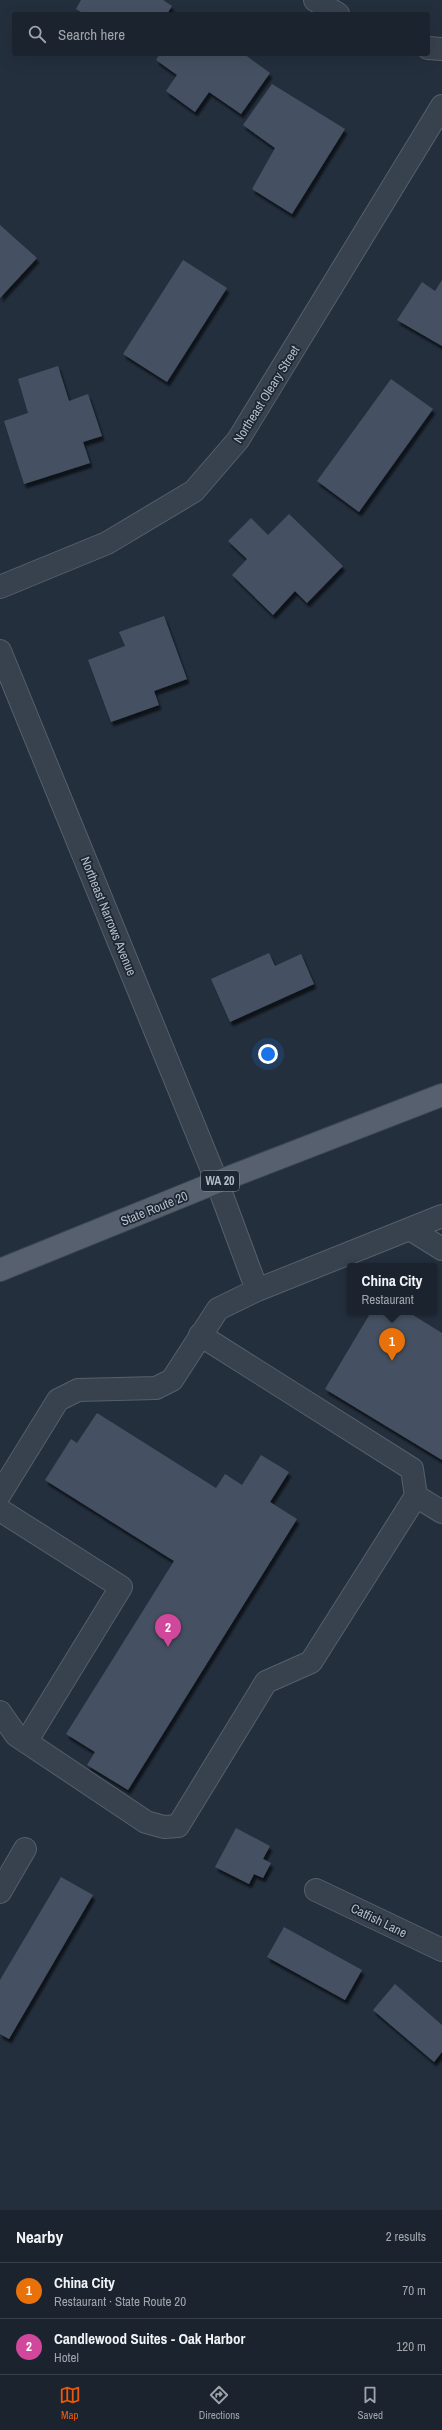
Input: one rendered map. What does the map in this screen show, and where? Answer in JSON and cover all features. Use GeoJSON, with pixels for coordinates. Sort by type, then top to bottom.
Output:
{"type":"FeatureCollection","features":[{"type":"Feature","properties":{"kind":"main road","name":"State Route 20"},"geometry":{"type":"LineString","coordinates":[[0,1270],[217,1182],[442,1095]]}},
{"type":"Feature","properties":{"kind":"street"},"geometry":{"type":"LineString","coordinates":[[315,0],[335,12]]}},
{"type":"Feature","properties":{"kind":"street"},"geometry":{"type":"LineString","coordinates":[[430,48],[442,48]]}},
{"type":"Feature","properties":{"kind":"street","name":"Northeast Oleary Street"},"geometry":{"type":"LineString","coordinates":[[0,586],[107,543],[194,491],[238,440],[442,106]]}},
{"type":"Feature","properties":{"kind":"street","name":"Northeast Narrows Avenue"},"geometry":{"type":"LineString","coordinates":[[0,651],[217,1182],[257,1290]]}},
{"type":"Feature","properties":{"kind":"street"},"geometry":{"type":"LineString","coordinates":[[0,1494],[58,1400],[78,1390],[156,1388],[172,1380],[218,1309],[257,1290],[442,1216]]}},
{"type":"Feature","properties":{"kind":"street"},"geometry":{"type":"LineString","coordinates":[[410,1229],[442,1249]]}},
{"type":"Feature","properties":{"kind":"street"},"geometry":{"type":"LineString","coordinates":[[0,1712],[16,1735],[146,1822],[164,1827],[178,1826],[266,1682],[310,1662],[416,1496],[412,1469],[200,1335]]}},
{"type":"Feature","properties":{"kind":"street"},"geometry":{"type":"LineString","coordinates":[[416,1496],[442,1512]]}},
{"type":"Feature","properties":{"kind":"street"},"geometry":{"type":"LineString","coordinates":[[0,1510],[121,1587],[26,1742]]}},
{"type":"Feature","properties":{"kind":"street"},"geometry":{"type":"LineString","coordinates":[[0,1892],[25,1849]]}},
{"type":"Feature","properties":{"kind":"street","name":"Catfish Lane"},"geometry":{"type":"LineString","coordinates":[[316,1890],[442,1950]]}},
{"type":"Feature","properties":{"kind":"building"},"geometry":{"type":"Polygon","coordinates":[[[81,0],[163,0],[172,6],[168,12],[81,12],[76,9],[81,0]]]}},
{"type":"Feature","properties":{"kind":"building"},"geometry":{"type":"Polygon","coordinates":[[[159,56],[247,56],[270,73],[241,114],[209,92],[195,112],[166,91],[177,75],[156,60],[159,56]]]}},
{"type":"Feature","properties":{"kind":"building"},"geometry":{"type":"Polygon","coordinates":[[[272,84],[345,129],[292,214],[252,189],[275,148],[243,125],[272,84]]]}},
{"type":"Feature","properties":{"kind":"building"},"geometry":{"type":"Polygon","coordinates":[[[0,225],[37,258],[0,298],[0,225]]]}},
{"type":"Feature","properties":{"kind":"building"},"geometry":{"type":"Polygon","coordinates":[[[183,260],[227,288],[167,382],[123,354],[183,260]]]}},
{"type":"Feature","properties":{"kind":"building"},"geometry":{"type":"Polygon","coordinates":[[[442,280],[442,346],[397,320],[422,282],[435,291],[442,280]]]}},
{"type":"Feature","properties":{"kind":"building"},"geometry":{"type":"Polygon","coordinates":[[[58,366],[69,401],[88,394],[102,436],[83,442],[90,463],[24,484],[4,421],[28,413],[18,379],[58,366]]]}},
{"type":"Feature","properties":{"kind":"building"},"geometry":{"type":"Polygon","coordinates":[[[391,379],[433,409],[359,512],[317,481],[391,379]]]}},
{"type":"Feature","properties":{"kind":"building"},"geometry":{"type":"Polygon","coordinates":[[[289,514],[343,566],[307,603],[295,591],[273,615],[232,575],[247,559],[228,541],[251,518],[268,535],[289,514]]]}},
{"type":"Feature","properties":{"kind":"building"},"geometry":{"type":"Polygon","coordinates":[[[164,616],[187,679],[154,691],[159,705],[111,722],[88,660],[125,646],[119,632],[164,616]]]}},
{"type":"Feature","properties":{"kind":"building"},"geometry":{"type":"Polygon","coordinates":[[[269,953],[275,966],[301,954],[314,984],[230,1022],[211,979],[269,953]]]}},
{"type":"Feature","properties":{"kind":"building"},"geometry":{"type":"Polygon","coordinates":[[[369,1315],[413,1315],[442,1333],[442,1460],[325,1389],[369,1315]]]}},
{"type":"Feature","properties":{"kind":"building"},"geometry":{"type":"Polygon","coordinates":[[[97,1413],[216,1488],[225,1474],[242,1485],[261,1455],[289,1472],[270,1502],[297,1519],[128,1790],[87,1765],[95,1752],[66,1734],[174,1561],[45,1480],[71,1439],[77,1443],[97,1413]]]}},
{"type":"Feature","properties":{"kind":"building"},"geometry":{"type":"Polygon","coordinates":[[[236,1828],[270,1846],[263,1859],[271,1863],[263,1878],[254,1874],[249,1884],[215,1867],[236,1828]]]}},
{"type":"Feature","properties":{"kind":"building"},"geometry":{"type":"Polygon","coordinates":[[[61,1877],[93,1895],[9,2039],[0,2034],[0,1980],[61,1877]]]}},
{"type":"Feature","properties":{"kind":"building"},"geometry":{"type":"Polygon","coordinates":[[[284,1927],[362,1970],[345,2000],[267,1957],[284,1927]]]}},
{"type":"Feature","properties":{"kind":"building"},"geometry":{"type":"Polygon","coordinates":[[[395,1984],[442,2025],[442,2052],[434,2062],[373,2010],[395,1984]]]}},
{"type":"Feature","properties":{"kind":"place","name":"China City"},"geometry":{"type":"Point","coordinates":[392,1361]}},
{"type":"Feature","properties":{"kind":"place","name":"Candlewood Suites - Oak Harbor"},"geometry":{"type":"Point","coordinates":[168,1647]}}]}
